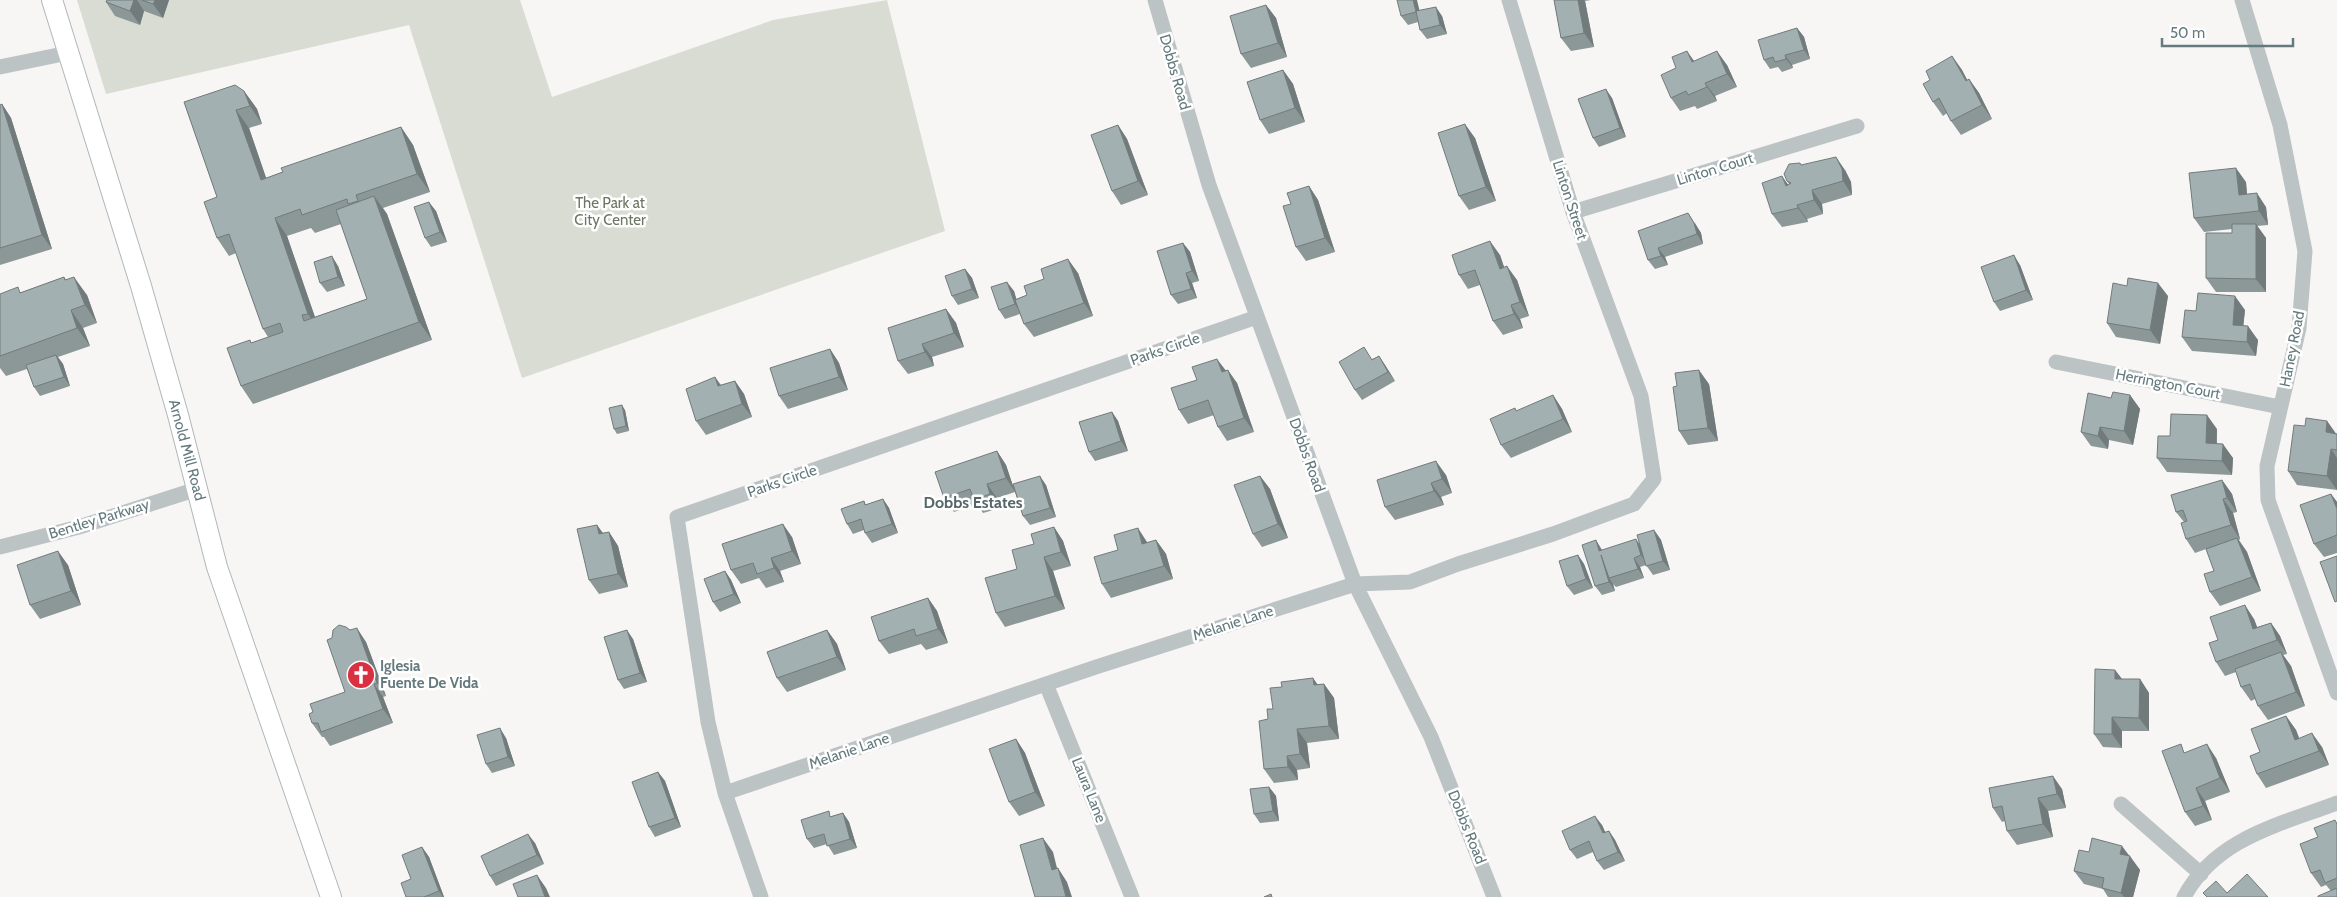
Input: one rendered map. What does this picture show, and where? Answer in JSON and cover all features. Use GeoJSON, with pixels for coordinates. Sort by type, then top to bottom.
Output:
{"type":"FeatureCollection","features":[{"type":"Feature","properties":{"kind":"main road","name":"Arnold Mill Road"},"geometry":{"type":"LineString","coordinates":[[52,0],[141,286],[217,567],[331,897]]}},
{"type":"Feature","properties":{"kind":"street","name":"Dobbs Road"},"geometry":{"type":"LineString","coordinates":[[1155,0],[1209,185],[1355,584],[1431,738],[1494,897]]}},
{"type":"Feature","properties":{"kind":"street","name":"Linton Street"},"geometry":{"type":"LineString","coordinates":[[1509,0],[1572,212],[1641,396]]}},
{"type":"Feature","properties":{"kind":"street","name":"Haney Road"},"geometry":{"type":"LineString","coordinates":[[2242,0],[2280,125],[2305,251],[2299,328],[2267,466],[2268,500],[2337,693]]}},
{"type":"Feature","properties":{"kind":"street"},"geometry":{"type":"LineString","coordinates":[[0,67],[68,53]]}},
{"type":"Feature","properties":{"kind":"street","name":"Linton Court"},"geometry":{"type":"LineString","coordinates":[[1572,212],[1857,126]]}},
{"type":"Feature","properties":{"kind":"street","name":"Parks Circle"},"geometry":{"type":"LineString","coordinates":[[762,897],[725,793],[708,722],[677,517],[1257,317]]}},
{"type":"Feature","properties":{"kind":"street","name":"Herrington Court"},"geometry":{"type":"LineString","coordinates":[[2056,362],[2280,407]]}},
{"type":"Feature","properties":{"kind":"street","name":"Melanie Lane"},"geometry":{"type":"LineString","coordinates":[[725,793],[1046,684],[1355,584],[1410,582],[1458,564],[1553,534],[1634,504],[1654,479],[1641,396]]}},
{"type":"Feature","properties":{"kind":"street","name":"Bentley Parkway"},"geometry":{"type":"LineString","coordinates":[[0,546],[79,527],[197,489]]}},
{"type":"Feature","properties":{"kind":"street","name":"Laura Lane"},"geometry":{"type":"LineString","coordinates":[[1046,684],[1132,897]]}},
{"type":"Feature","properties":{"kind":"street"},"geometry":{"type":"LineString","coordinates":[[2184,897],[2214,858],[2239,841],[2337,803]]}},
{"type":"Feature","properties":{"kind":"street"},"geometry":{"type":"LineString","coordinates":[[2121,804],[2201,874]]}},
{"type":"Feature","properties":{"kind":"green space","name":"The Park at City Center"},"geometry":{"type":"Polygon","coordinates":[[[77,0],[520,0],[552,97],[773,20],[887,0],[945,231],[522,378],[409,25],[106,94],[77,0]]]}},
{"type":"Feature","properties":{"kind":"building"},"geometry":{"type":"Polygon","coordinates":[[[107,0],[134,0],[130,11],[106,2],[107,0]]]}},
{"type":"Feature","properties":{"kind":"building"},"geometry":{"type":"Polygon","coordinates":[[[142,0],[155,0],[153,4],[142,0]]]}},
{"type":"Feature","properties":{"kind":"building"},"geometry":{"type":"Polygon","coordinates":[[[1397,0],[1413,0],[1416,12],[1401,16],[1397,0]]]}},
{"type":"Feature","properties":{"kind":"building"},"geometry":{"type":"Polygon","coordinates":[[[1554,0],[1578,0],[1584,33],[1561,38],[1554,0]]]}},
{"type":"Feature","properties":{"kind":"building"},"geometry":{"type":"Polygon","coordinates":[[[1266,5],[1278,43],[1241,54],[1230,16],[1266,5]]]}},
{"type":"Feature","properties":{"kind":"building"},"geometry":{"type":"Polygon","coordinates":[[[1436,7],[1440,25],[1420,30],[1416,11],[1436,7]]]}},
{"type":"Feature","properties":{"kind":"building"},"geometry":{"type":"Polygon","coordinates":[[[1797,28],[1804,50],[1785,55],[1786,59],[1775,62],[1773,57],[1764,60],[1758,40],[1797,28]]]}},
{"type":"Feature","properties":{"kind":"building"},"geometry":{"type":"Polygon","coordinates":[[[1687,51],[1692,62],[1717,51],[1727,74],[1705,83],[1707,87],[1688,95],[1686,91],[1671,98],[1661,75],[1676,68],[1672,57],[1687,51]]]}},
{"type":"Feature","properties":{"kind":"building"},"geometry":{"type":"Polygon","coordinates":[[[1952,56],[1966,81],[1969,79],[1982,105],[1951,121],[1939,98],[1933,102],[1923,84],[1930,80],[1926,71],[1952,56]]]}},
{"type":"Feature","properties":{"kind":"building"},"geometry":{"type":"Polygon","coordinates":[[[1283,70],[1295,108],[1260,120],[1247,82],[1283,70]]]}},
{"type":"Feature","properties":{"kind":"building"},"geometry":{"type":"Polygon","coordinates":[[[235,85],[244,91],[250,106],[236,110],[261,180],[283,172],[281,168],[401,127],[417,174],[356,195],[358,201],[348,204],[347,199],[302,215],[300,209],[275,218],[308,314],[302,315],[304,321],[367,299],[336,210],[374,196],[419,322],[241,386],[227,348],[250,340],[251,343],[283,332],[280,323],[263,329],[229,234],[217,238],[204,202],[217,197],[184,102],[235,85]]]}},
{"type":"Feature","properties":{"kind":"building"},"geometry":{"type":"Polygon","coordinates":[[[1606,89],[1620,128],[1593,138],[1578,99],[1606,89]]]}},
{"type":"Feature","properties":{"kind":"building"},"geometry":{"type":"Polygon","coordinates":[[[2,104],[42,235],[0,248],[0,105],[2,104]]]}},
{"type":"Feature","properties":{"kind":"building"},"geometry":{"type":"Polygon","coordinates":[[[1465,124],[1486,187],[1459,196],[1438,133],[1465,124]]]}},
{"type":"Feature","properties":{"kind":"building"},"geometry":{"type":"Polygon","coordinates":[[[1118,125],[1138,181],[1112,191],[1091,135],[1118,125]]]}},
{"type":"Feature","properties":{"kind":"building"},"geometry":{"type":"Polygon","coordinates":[[[1836,157],[1842,169],[1843,181],[1812,190],[1814,200],[1797,205],[1798,208],[1772,214],[1762,183],[1782,176],[1786,186],[1791,183],[1787,181],[1784,174],[1789,164],[1800,163],[1801,165],[1836,157]]]}},
{"type":"Feature","properties":{"kind":"building"},"geometry":{"type":"Polygon","coordinates":[[[2236,168],[2239,195],[2257,193],[2259,211],[2194,218],[2189,173],[2236,168]]]}},
{"type":"Feature","properties":{"kind":"building"},"geometry":{"type":"Polygon","coordinates":[[[1309,186],[1325,238],[1296,247],[1283,206],[1291,204],[1287,193],[1309,186]]]}},
{"type":"Feature","properties":{"kind":"building"},"geometry":{"type":"Polygon","coordinates":[[[429,202],[440,232],[425,238],[414,207],[429,202]]]}},
{"type":"Feature","properties":{"kind":"building"},"geometry":{"type":"Polygon","coordinates":[[[1688,213],[1694,223],[1697,234],[1658,248],[1661,256],[1648,260],[1638,231],[1688,213]]]}},
{"type":"Feature","properties":{"kind":"building"},"geometry":{"type":"Polygon","coordinates":[[[2232,224],[2256,224],[2256,279],[2206,278],[2206,233],[2232,233],[2232,224]]]}},
{"type":"Feature","properties":{"kind":"building"},"geometry":{"type":"Polygon","coordinates":[[[1490,241],[1500,269],[1507,266],[1520,302],[1511,305],[1514,314],[1493,321],[1475,270],[1459,275],[1452,255],[1490,241]]]}},
{"type":"Feature","properties":{"kind":"building"},"geometry":{"type":"Polygon","coordinates":[[[1183,243],[1192,271],[1186,273],[1191,289],[1171,295],[1157,251],[1183,243]]]}},
{"type":"Feature","properties":{"kind":"building"},"geometry":{"type":"Polygon","coordinates":[[[2014,255],[2026,290],[1994,302],[1981,267],[2014,255]]]}},
{"type":"Feature","properties":{"kind":"building"},"geometry":{"type":"Polygon","coordinates":[[[332,256],[338,277],[320,283],[314,262],[332,256]]]}},
{"type":"Feature","properties":{"kind":"building"},"geometry":{"type":"Polygon","coordinates":[[[1068,259],[1084,303],[1024,324],[1015,300],[1027,295],[1024,286],[1044,279],[1041,269],[1068,259]]]}},
{"type":"Feature","properties":{"kind":"building"},"geometry":{"type":"Polygon","coordinates":[[[965,269],[972,289],[952,296],[945,276],[965,269]]]}},
{"type":"Feature","properties":{"kind":"building"},"geometry":{"type":"Polygon","coordinates":[[[64,277],[65,280],[74,277],[85,305],[71,310],[77,328],[0,356],[0,294],[18,287],[20,293],[64,277]]]}},
{"type":"Feature","properties":{"kind":"building"},"geometry":{"type":"Polygon","coordinates":[[[2128,278],[2158,283],[2150,330],[2107,323],[2113,283],[2127,286],[2128,278]]]}},
{"type":"Feature","properties":{"kind":"building"},"geometry":{"type":"Polygon","coordinates":[[[1007,282],[1015,304],[999,310],[991,287],[1007,282]]]}},
{"type":"Feature","properties":{"kind":"building"},"geometry":{"type":"Polygon","coordinates":[[[2198,293],[2235,296],[2233,325],[2248,326],[2247,342],[2182,337],[2185,310],[2196,311],[2198,293]]]}},
{"type":"Feature","properties":{"kind":"building"},"geometry":{"type":"Polygon","coordinates":[[[946,309],[954,333],[922,344],[925,352],[898,361],[888,328],[946,309]]]}},
{"type":"Feature","properties":{"kind":"building"},"geometry":{"type":"Polygon","coordinates":[[[1364,347],[1372,360],[1379,356],[1388,372],[1355,390],[1339,362],[1364,347]]]}},
{"type":"Feature","properties":{"kind":"building"},"geometry":{"type":"Polygon","coordinates":[[[830,349],[839,377],[779,396],[770,368],[830,349]]]}},
{"type":"Feature","properties":{"kind":"building"},"geometry":{"type":"Polygon","coordinates":[[[56,355],[64,377],[34,387],[26,365],[56,355]]]}},
{"type":"Feature","properties":{"kind":"building"},"geometry":{"type":"Polygon","coordinates":[[[1217,359],[1222,372],[1228,370],[1244,418],[1218,427],[1208,400],[1179,410],[1171,388],[1197,380],[1192,367],[1217,359]]]}},
{"type":"Feature","properties":{"kind":"building"},"geometry":{"type":"Polygon","coordinates":[[[1699,370],[1708,428],[1679,431],[1673,387],[1677,386],[1675,373],[1699,370]]]}},
{"type":"Feature","properties":{"kind":"building"},"geometry":{"type":"Polygon","coordinates":[[[715,377],[718,386],[735,381],[742,404],[696,421],[686,389],[715,377]]]}},
{"type":"Feature","properties":{"kind":"building"},"geometry":{"type":"Polygon","coordinates":[[[2113,392],[2130,395],[2124,431],[2100,427],[2098,436],[2081,432],[2088,393],[2111,398],[2113,392]]]}},
{"type":"Feature","properties":{"kind":"building"},"geometry":{"type":"Polygon","coordinates":[[[1553,395],[1563,419],[1501,445],[1490,419],[1515,408],[1516,411],[1553,395]]]}},
{"type":"Feature","properties":{"kind":"building"},"geometry":{"type":"Polygon","coordinates":[[[622,405],[626,426],[614,429],[609,408],[622,405]]]}},
{"type":"Feature","properties":{"kind":"building"},"geometry":{"type":"Polygon","coordinates":[[[1112,412],[1121,441],[1089,452],[1079,422],[1112,412]]]}},
{"type":"Feature","properties":{"kind":"building"},"geometry":{"type":"Polygon","coordinates":[[[2171,414],[2207,415],[2206,443],[2223,444],[2222,461],[2157,458],[2158,436],[2170,436],[2171,414]]]}},
{"type":"Feature","properties":{"kind":"building"},"geometry":{"type":"Polygon","coordinates":[[[2306,418],[2327,421],[2326,432],[2337,434],[2337,450],[2331,449],[2327,476],[2288,471],[2294,425],[2305,426],[2306,418]]]}},
{"type":"Feature","properties":{"kind":"building"},"geometry":{"type":"Polygon","coordinates":[[[997,451],[1006,478],[987,484],[990,494],[974,500],[970,489],[944,498],[935,472],[997,451]]]}},
{"type":"Feature","properties":{"kind":"building"},"geometry":{"type":"Polygon","coordinates":[[[1436,461],[1442,479],[1431,483],[1434,491],[1385,507],[1377,480],[1436,461]]]}},
{"type":"Feature","properties":{"kind":"building"},"geometry":{"type":"Polygon","coordinates":[[[1040,476],[1050,508],[1023,516],[1013,484],[1040,476]]]}},
{"type":"Feature","properties":{"kind":"building"},"geometry":{"type":"Polygon","coordinates":[[[1260,476],[1278,524],[1253,534],[1234,485],[1260,476]]]}},
{"type":"Feature","properties":{"kind":"building"},"geometry":{"type":"Polygon","coordinates":[[[2222,480],[2227,498],[2223,499],[2231,525],[2186,539],[2181,523],[2187,521],[2183,510],[2176,512],[2171,495],[2222,480]]]}},
{"type":"Feature","properties":{"kind":"building"},"geometry":{"type":"Polygon","coordinates":[[[2331,494],[2337,509],[2337,535],[2314,544],[2300,505],[2331,494]]]}},
{"type":"Feature","properties":{"kind":"building"},"geometry":{"type":"Polygon","coordinates":[[[883,499],[892,524],[865,533],[861,519],[847,524],[841,509],[864,501],[865,505],[883,499]]]}},
{"type":"Feature","properties":{"kind":"building"},"geometry":{"type":"Polygon","coordinates":[[[783,524],[792,551],[771,558],[774,568],[757,574],[753,563],[731,570],[722,544],[783,524]]]}},
{"type":"Feature","properties":{"kind":"building"},"geometry":{"type":"Polygon","coordinates":[[[597,525],[599,534],[609,532],[618,574],[589,580],[577,529],[597,525]]]}},
{"type":"Feature","properties":{"kind":"building"},"geometry":{"type":"Polygon","coordinates":[[[1054,527],[1061,552],[1044,557],[1055,596],[996,613],[985,578],[1017,569],[1012,550],[1034,544],[1031,534],[1054,527]]]}},
{"type":"Feature","properties":{"kind":"building"},"geometry":{"type":"Polygon","coordinates":[[[1138,528],[1142,544],[1156,540],[1164,566],[1102,584],[1094,557],[1118,550],[1114,535],[1138,528]]]}},
{"type":"Feature","properties":{"kind":"building"},"geometry":{"type":"Polygon","coordinates":[[[1654,530],[1663,561],[1646,566],[1637,535],[1654,530]]]}},
{"type":"Feature","properties":{"kind":"building"},"geometry":{"type":"Polygon","coordinates":[[[2237,538],[2252,577],[2210,592],[2204,574],[2214,571],[2206,549],[2237,538]]]}},
{"type":"Feature","properties":{"kind":"building"},"geometry":{"type":"Polygon","coordinates":[[[1636,539],[1641,555],[1634,558],[1638,569],[1609,578],[1601,555],[1609,582],[1595,586],[1582,545],[1596,540],[1599,551],[1636,539]]]}},
{"type":"Feature","properties":{"kind":"building"},"geometry":{"type":"Polygon","coordinates":[[[58,551],[71,591],[30,605],[17,565],[58,551]]]}},
{"type":"Feature","properties":{"kind":"building"},"geometry":{"type":"Polygon","coordinates":[[[1578,555],[1586,579],[1567,586],[1559,561],[1578,555]]]}},
{"type":"Feature","properties":{"kind":"building"},"geometry":{"type":"Polygon","coordinates":[[[2337,556],[2337,601],[2335,602],[2320,562],[2337,556]]]}},
{"type":"Feature","properties":{"kind":"building"},"geometry":{"type":"Polygon","coordinates":[[[725,571],[734,594],[713,602],[704,579],[725,571]]]}},
{"type":"Feature","properties":{"kind":"building"},"geometry":{"type":"Polygon","coordinates":[[[928,598],[938,629],[916,636],[914,629],[879,641],[871,617],[928,598]]]}},
{"type":"Feature","properties":{"kind":"building"},"geometry":{"type":"Polygon","coordinates":[[[2245,605],[2253,629],[2271,623],[2277,640],[2216,662],[2209,643],[2218,640],[2210,617],[2245,605]]]}},
{"type":"Feature","properties":{"kind":"building","name":"Iglesia Fuente De Vida"},"geometry":{"type":"Polygon","coordinates":[[[339,625],[350,630],[357,628],[377,683],[374,684],[383,709],[321,732],[318,723],[312,723],[309,714],[313,712],[310,704],[345,692],[327,640],[332,638],[333,630],[339,625]]]}},
{"type":"Feature","properties":{"kind":"building"},"geometry":{"type":"Polygon","coordinates":[[[627,630],[640,673],[618,680],[604,637],[627,630]]]}},
{"type":"Feature","properties":{"kind":"building"},"geometry":{"type":"Polygon","coordinates":[[[827,630],[837,657],[777,678],[767,652],[827,630]]]}},
{"type":"Feature","properties":{"kind":"building"},"geometry":{"type":"Polygon","coordinates":[[[2281,652],[2296,692],[2258,706],[2250,684],[2241,687],[2235,669],[2281,652]]]}},
{"type":"Feature","properties":{"kind":"building"},"geometry":{"type":"Polygon","coordinates":[[[2095,669],[2115,670],[2115,679],[2140,679],[2139,718],[2112,717],[2112,734],[2094,734],[2095,669]]]}},
{"type":"Feature","properties":{"kind":"building"},"geometry":{"type":"Polygon","coordinates":[[[1313,678],[1314,685],[1324,684],[1329,726],[1297,729],[1300,754],[1287,756],[1288,767],[1264,769],[1259,721],[1268,719],[1267,709],[1273,709],[1270,688],[1282,687],[1281,682],[1313,678]]]}},
{"type":"Feature","properties":{"kind":"building"},"geometry":{"type":"Polygon","coordinates":[[[2286,716],[2295,740],[2312,733],[2319,751],[2257,774],[2250,756],[2260,752],[2251,729],[2286,716]]]}},
{"type":"Feature","properties":{"kind":"building"},"geometry":{"type":"Polygon","coordinates":[[[500,728],[508,757],[486,764],[477,735],[500,728]]]}},
{"type":"Feature","properties":{"kind":"building"},"geometry":{"type":"Polygon","coordinates":[[[1016,739],[1035,792],[1009,802],[989,749],[1016,739]]]}},
{"type":"Feature","properties":{"kind":"building"},"geometry":{"type":"Polygon","coordinates":[[[2181,744],[2184,753],[2207,744],[2220,778],[2196,788],[2203,806],[2185,812],[2162,751],[2181,744]]]}},
{"type":"Feature","properties":{"kind":"building"},"geometry":{"type":"Polygon","coordinates":[[[658,772],[675,818],[649,827],[632,782],[658,772]]]}},
{"type":"Feature","properties":{"kind":"building"},"geometry":{"type":"Polygon","coordinates":[[[2053,776],[2057,794],[2038,798],[2043,824],[2007,831],[2002,806],[1993,808],[1989,788],[2053,776]]]}},
{"type":"Feature","properties":{"kind":"building"},"geometry":{"type":"Polygon","coordinates":[[[1269,787],[1273,811],[1254,814],[1250,789],[1269,787]]]}},
{"type":"Feature","properties":{"kind":"building"},"geometry":{"type":"Polygon","coordinates":[[[829,811],[830,817],[843,813],[850,839],[827,846],[824,834],[807,839],[801,820],[829,811]]]}},
{"type":"Feature","properties":{"kind":"building"},"geometry":{"type":"Polygon","coordinates":[[[1595,816],[1603,833],[1609,831],[1618,852],[1597,861],[1589,841],[1570,850],[1562,831],[1595,816]]]}},
{"type":"Feature","properties":{"kind":"building"},"geometry":{"type":"Polygon","coordinates":[[[2335,820],[2337,824],[2337,878],[2325,883],[2320,870],[2311,873],[2300,844],[2318,837],[2314,828],[2335,820]]]}},
{"type":"Feature","properties":{"kind":"building"},"geometry":{"type":"Polygon","coordinates":[[[528,834],[537,855],[490,876],[481,856],[528,834]]]}},
{"type":"Feature","properties":{"kind":"building"},"geometry":{"type":"Polygon","coordinates":[[[1043,838],[1052,870],[1058,868],[1066,897],[1035,897],[1020,845],[1043,838]]]}},
{"type":"Feature","properties":{"kind":"building"},"geometry":{"type":"Polygon","coordinates":[[[2092,838],[2122,846],[2120,854],[2130,856],[2121,893],[2102,888],[2104,878],[2074,871],[2079,850],[2089,852],[2092,838]]]}},
{"type":"Feature","properties":{"kind":"building"},"geometry":{"type":"Polygon","coordinates":[[[422,847],[439,891],[424,897],[406,897],[401,883],[411,879],[402,855],[422,847]]]}},
{"type":"Feature","properties":{"kind":"building"},"geometry":{"type":"Polygon","coordinates":[[[2247,874],[2268,897],[2207,897],[2203,893],[2216,881],[2227,893],[2247,874]]]}},
{"type":"Feature","properties":{"kind":"building"},"geometry":{"type":"Polygon","coordinates":[[[537,875],[545,897],[518,897],[513,884],[537,875]]]}},
{"type":"Feature","properties":{"kind":"building"},"geometry":{"type":"Polygon","coordinates":[[[2337,888],[2337,897],[2318,897],[2318,896],[2337,888]]]}},
{"type":"Feature","properties":{"kind":"place","name":"Iglesia Fuente De Vida"},"geometry":{"type":"Point","coordinates":[361,675]}},
{"type":"Feature","properties":{"kind":"district","name":"Dobbs Estates"},"geometry":{"type":"Point","coordinates":[973,502]}}]}
